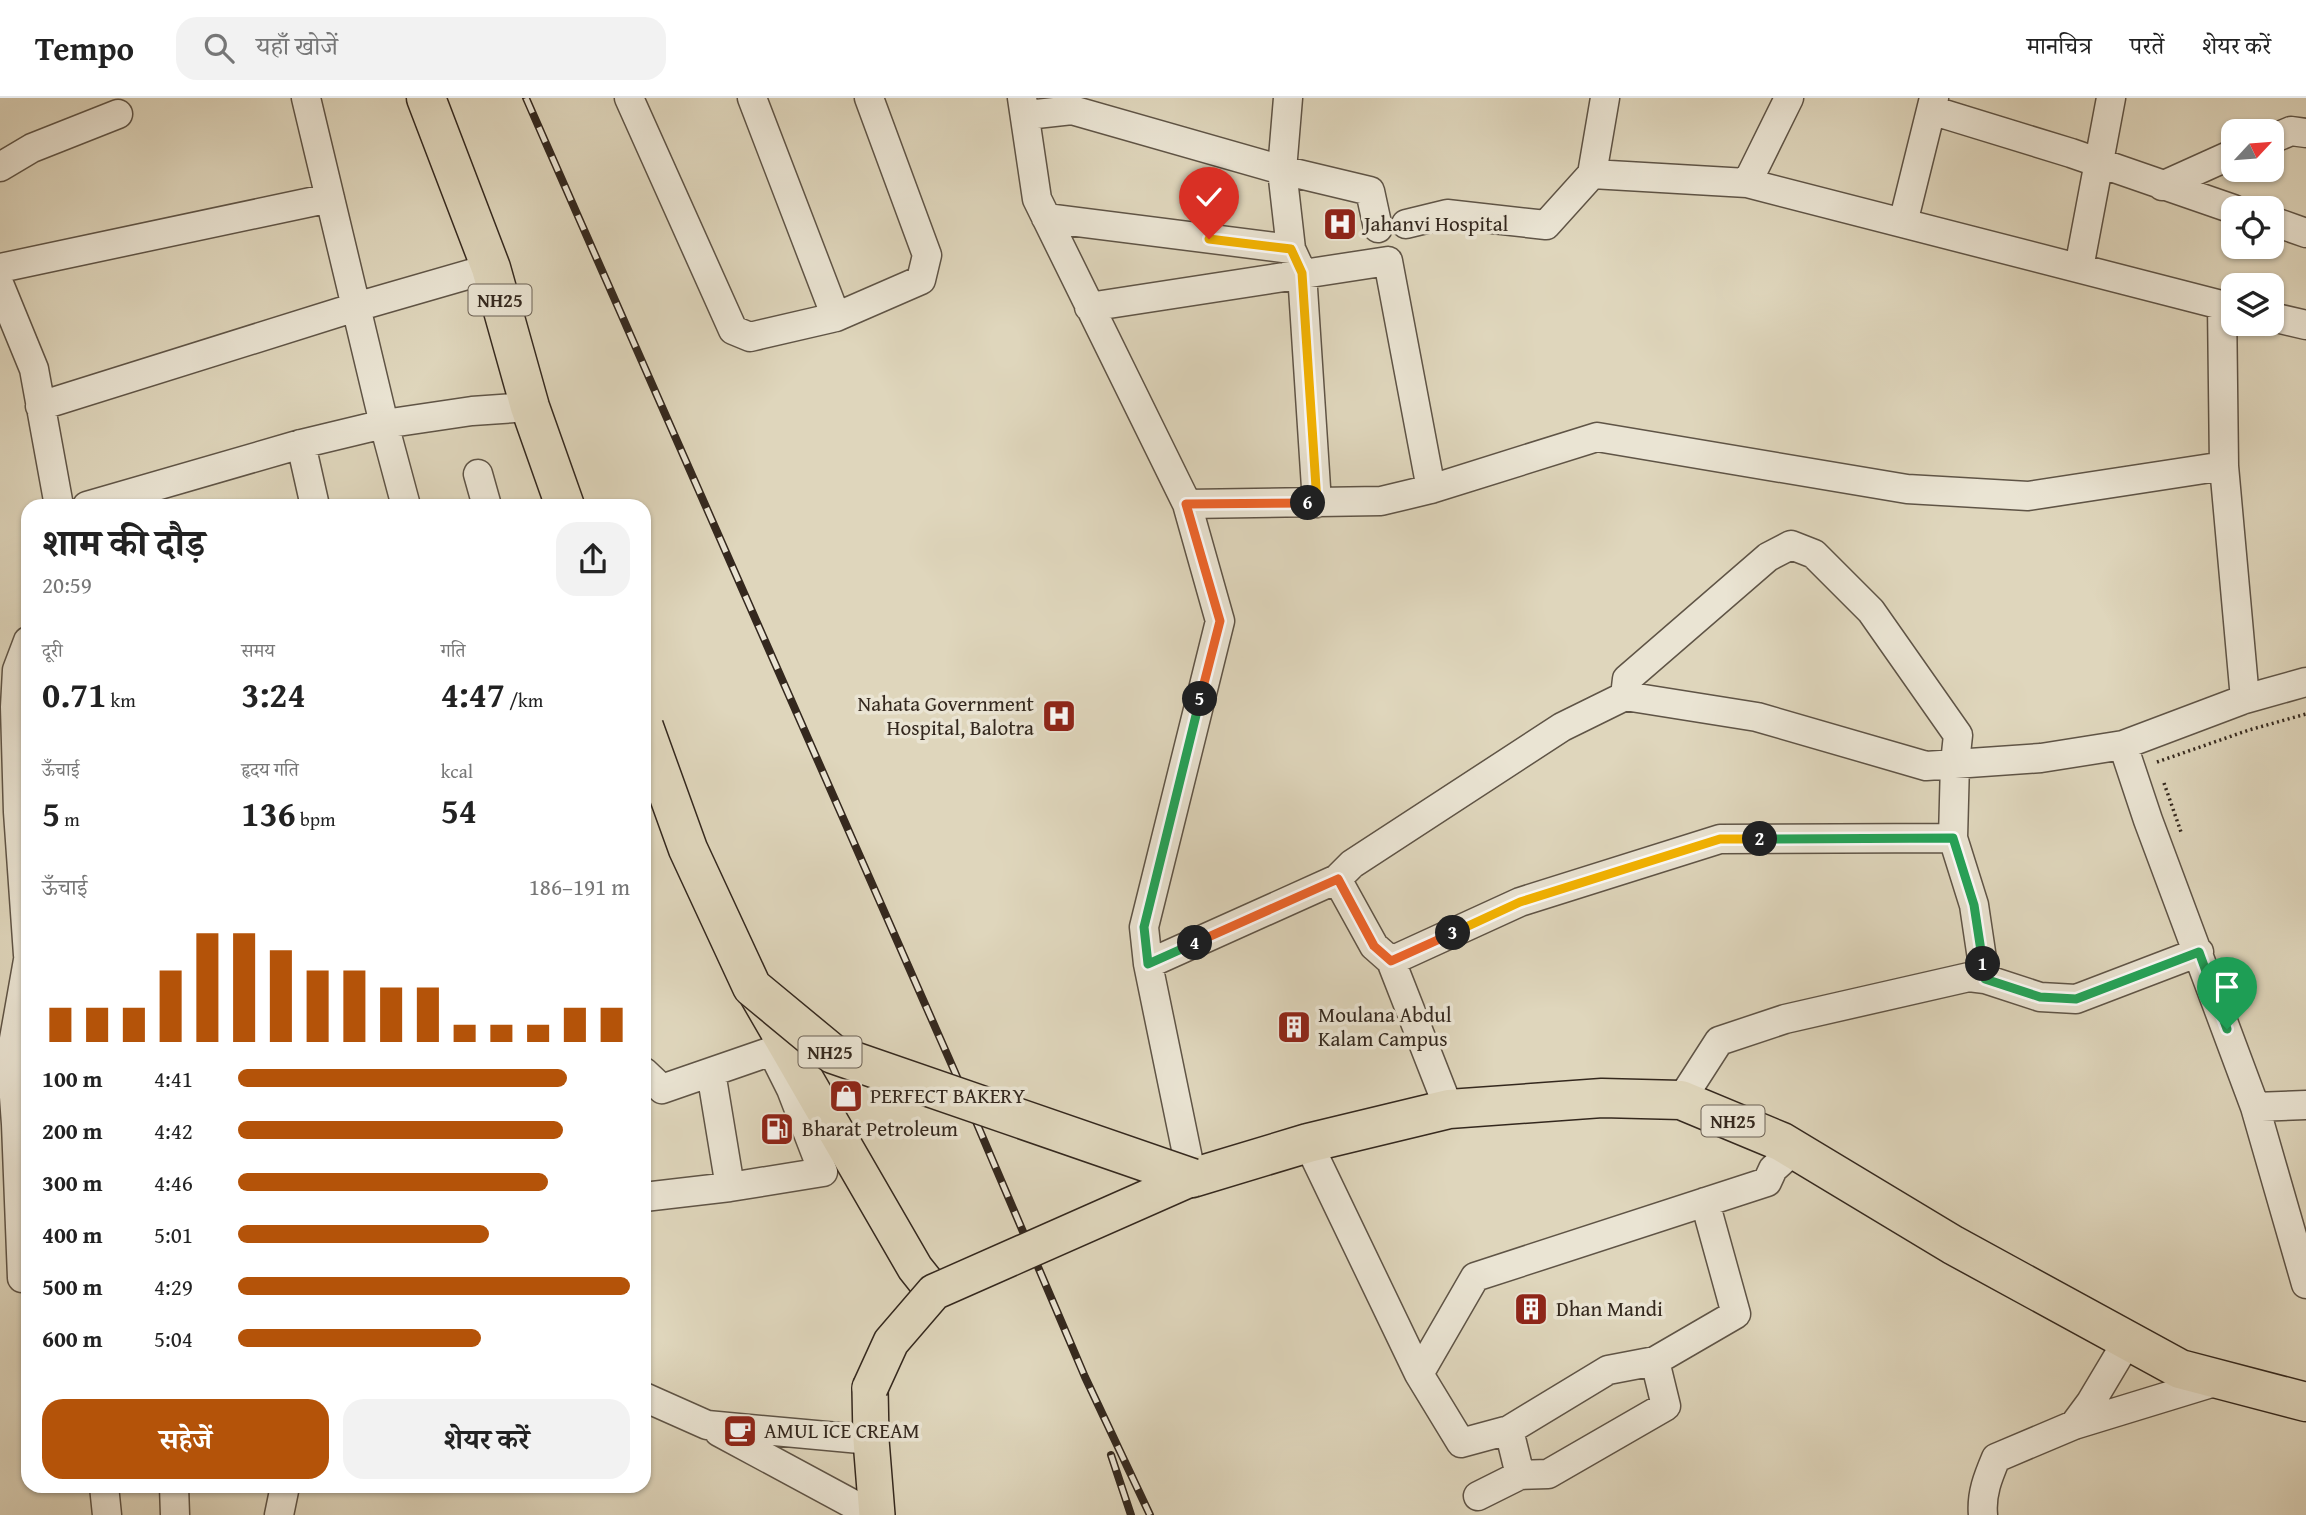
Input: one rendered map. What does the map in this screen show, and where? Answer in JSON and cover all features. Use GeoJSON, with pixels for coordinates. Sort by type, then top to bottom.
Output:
{"type":"FeatureCollection","features":[{"type":"Feature","properties":{"kind":"highway","name":"NH25"},"geometry":{"type":"LineString","coordinates":[[426,98],[491,268],[530,407],[563,499]]}},
{"type":"Feature","properties":{"kind":"highway","name":"NH25"},"geometry":{"type":"LineString","coordinates":[[651,746],[688,849],[752,987],[833,1054],[1192,1178],[1308,1143],[1448,1109],[1602,1098],[1681,1100],[1795,1149],[1953,1245],[2180,1369],[2306,1402]]}},
{"type":"Feature","properties":{"kind":"main road"},"geometry":{"type":"LineString","coordinates":[[752,987],[915,1268],[934,1292]]}},
{"type":"Feature","properties":{"kind":"main road"},"geometry":{"type":"LineString","coordinates":[[875,1515],[870,1388],[891,1342],[934,1292],[1192,1178]]}},
{"type":"Feature","properties":{"kind":"street"},"geometry":{"type":"LineString","coordinates":[[306,98],[404,499]]}},
{"type":"Feature","properties":{"kind":"street"},"geometry":{"type":"LineString","coordinates":[[629,98],[733,330],[750,337],[836,317],[920,280],[928,255],[869,98]]}},
{"type":"Feature","properties":{"kind":"street"},"geometry":{"type":"LineString","coordinates":[[752,98],[836,317]]}},
{"type":"Feature","properties":{"kind":"street"},"geometry":{"type":"LineString","coordinates":[[1288,98],[1282,170],[1297,261],[1317,503]]}},
{"type":"Feature","properties":{"kind":"street"},"geometry":{"type":"LineString","coordinates":[[1392,226],[1447,214],[1546,225],[1592,174],[1605,98]]}},
{"type":"Feature","properties":{"kind":"street"},"geometry":{"type":"LineString","coordinates":[[1747,183],[1789,98]]}},
{"type":"Feature","properties":{"kind":"street"},"geometry":{"type":"LineString","coordinates":[[2079,268],[2111,98]]}},
{"type":"Feature","properties":{"kind":"street"},"geometry":{"type":"LineString","coordinates":[[1903,223],[1933,104],[2221,205]]}},
{"type":"Feature","properties":{"kind":"street"},"geometry":{"type":"LineString","coordinates":[[1046,218],[1297,261],[1388,261],[1399,256],[1412,237],[1392,226],[1370,191],[1282,170],[1072,110],[1025,107],[1037,199],[1046,218],[1089,307],[1186,504],[1220,621],[1144,927],[1148,964],[1192,1178]]}},
{"type":"Feature","properties":{"kind":"street"},"geometry":{"type":"LineString","coordinates":[[0,167],[32,148],[118,114]]}},
{"type":"Feature","properties":{"kind":"street"},"geometry":{"type":"LineString","coordinates":[[2284,134],[2291,131],[2306,133]]}},
{"type":"Feature","properties":{"kind":"street"},"geometry":{"type":"LineString","coordinates":[[2162,186],[2221,159]]}},
{"type":"Feature","properties":{"kind":"street"},"geometry":{"type":"LineString","coordinates":[[1592,174],[1747,183],[2221,304]]}},
{"type":"Feature","properties":{"kind":"street"},"geometry":{"type":"LineString","coordinates":[[0,268],[330,198]]}},
{"type":"Feature","properties":{"kind":"street"},"geometry":{"type":"LineString","coordinates":[[2284,225],[2306,233]]}},
{"type":"Feature","properties":{"kind":"street"},"geometry":{"type":"LineString","coordinates":[[1089,307],[1297,261]]}},
{"type":"Feature","properties":{"kind":"street"},"geometry":{"type":"LineString","coordinates":[[1388,261],[1430,489]]}},
{"type":"Feature","properties":{"kind":"street"},"geometry":{"type":"LineString","coordinates":[[40,406],[356,307],[491,268]]}},
{"type":"Feature","properties":{"kind":"street"},"geometry":{"type":"LineString","coordinates":[[0,286],[34,369],[58,499]]}},
{"type":"Feature","properties":{"kind":"street"},"geometry":{"type":"LineString","coordinates":[[2284,320],[2306,325]]}},
{"type":"Feature","properties":{"kind":"street"},"geometry":{"type":"LineString","coordinates":[[2226,336],[2224,466],[2245,699]]}},
{"type":"Feature","properties":{"kind":"street"},"geometry":{"type":"LineString","coordinates":[[146,497],[301,444],[384,424],[472,411],[530,407]]}},
{"type":"Feature","properties":{"kind":"street"},"geometry":{"type":"LineString","coordinates":[[1186,504],[1381,502],[1597,437],[1907,488],[2028,495],[2224,466]]}},
{"type":"Feature","properties":{"kind":"street"},"geometry":{"type":"LineString","coordinates":[[301,444],[313,499]]}},
{"type":"Feature","properties":{"kind":"street"},"geometry":{"type":"LineString","coordinates":[[478,474],[485,499]]}},
{"type":"Feature","properties":{"kind":"street"},"geometry":{"type":"LineString","coordinates":[[1625,696],[1627,679],[1768,557],[1791,545],[1814,554],[1871,611],[1958,735],[1953,838],[1974,905],[1985,979]]}},
{"type":"Feature","properties":{"kind":"street"},"geometry":{"type":"LineString","coordinates":[[21,659],[17,670],[21,700]]}},
{"type":"Feature","properties":{"kind":"street"},"geometry":{"type":"LineString","coordinates":[[1148,964],[1338,879],[1352,864],[1562,727],[1625,696],[1757,717],[1926,766],[2041,758],[2123,745],[2245,699],[2306,682]]}},
{"type":"Feature","properties":{"kind":"street"},"geometry":{"type":"LineString","coordinates":[[21,723],[15,810],[21,921]]}},
{"type":"Feature","properties":{"kind":"street"},"geometry":{"type":"LineString","coordinates":[[2123,745],[2148,820],[2255,1107],[2306,1284]]}},
{"type":"Feature","properties":{"kind":"street"},"geometry":{"type":"LineString","coordinates":[[1391,961],[1520,902],[1720,839],[1953,838]]}},
{"type":"Feature","properties":{"kind":"street"},"geometry":{"type":"LineString","coordinates":[[1338,879],[1374,946],[1391,961],[1448,1109]]}},
{"type":"Feature","properties":{"kind":"street"},"geometry":{"type":"LineString","coordinates":[[17,1277],[15,1124],[11,1056],[21,951]]}},
{"type":"Feature","properties":{"kind":"street"},"geometry":{"type":"LineString","coordinates":[[1681,1100],[1719,1041],[1785,1018],[1969,977],[1985,979],[2040,997],[2076,999],[2199,952]]}},
{"type":"Feature","properties":{"kind":"street"},"geometry":{"type":"LineString","coordinates":[[651,1079],[662,1089],[772,1051],[791,1089],[823,1172],[651,1196]]}},
{"type":"Feature","properties":{"kind":"street"},"geometry":{"type":"LineString","coordinates":[[710,1072],[730,1186]]}},
{"type":"Feature","properties":{"kind":"street"},"geometry":{"type":"LineString","coordinates":[[2255,1107],[2306,1105]]}},
{"type":"Feature","properties":{"kind":"street"},"geometry":{"type":"LineString","coordinates":[[1308,1143],[1419,1374],[1461,1443],[1509,1430],[1608,1370],[1655,1362],[1737,1314],[1705,1202]]}},
{"type":"Feature","properties":{"kind":"street"},"geometry":{"type":"LineString","coordinates":[[1419,1374],[1475,1277],[1767,1182],[1773,1168],[1795,1149]]}},
{"type":"Feature","properties":{"kind":"street"},"geometry":{"type":"LineString","coordinates":[[2074,1425],[2091,1402],[2127,1340]]}},
{"type":"Feature","properties":{"kind":"street"},"geometry":{"type":"LineString","coordinates":[[1478,1496],[1520,1475],[1548,1474],[1666,1406],[1655,1362]]}},
{"type":"Feature","properties":{"kind":"street"},"geometry":{"type":"LineString","coordinates":[[1983,1515],[1984,1489],[1996,1458],[2074,1425],[2221,1380]]}},
{"type":"Feature","properties":{"kind":"street"},"geometry":{"type":"LineString","coordinates":[[651,1400],[707,1425],[875,1515]]}},
{"type":"Feature","properties":{"kind":"street"},"geometry":{"type":"LineString","coordinates":[[707,1425],[871,1440]]}},
{"type":"Feature","properties":{"kind":"street"},"geometry":{"type":"LineString","coordinates":[[1509,1430],[1520,1475]]}},
{"type":"Feature","properties":{"kind":"street"},"geometry":{"type":"LineString","coordinates":[[105,1493],[107,1515]]}},
{"type":"Feature","properties":{"kind":"street"},"geometry":{"type":"LineString","coordinates":[[174,1493],[175,1515]]}},
{"type":"Feature","properties":{"kind":"street"},"geometry":{"type":"LineString","coordinates":[[279,1515],[284,1493]]}},
{"type":"Feature","properties":{"kind":"path"},"geometry":{"type":"LineString","coordinates":[[2182,836],[2156,761],[2306,714]]}},
{"type":"Feature","properties":{"kind":"railway"},"geometry":{"type":"LineString","coordinates":[[526,98],[954,1070],[1085,1377],[1150,1515]]}},
{"type":"Feature","properties":{"kind":"railway"},"geometry":{"type":"LineString","coordinates":[[1111,1455],[1131,1515]]}},
{"type":"Feature","properties":{"kind":"place","name":"Jahanvi Hospital"},"geometry":{"type":"Point","coordinates":[1340,224]}},
{"type":"Feature","properties":{"kind":"place","name":"Nahata Government Hospital, Balotra"},"geometry":{"type":"Point","coordinates":[1059,716]}},
{"type":"Feature","properties":{"kind":"place","name":"Moulana Abdul Kalam Campus"},"geometry":{"type":"Point","coordinates":[1294,1027]}},
{"type":"Feature","properties":{"kind":"place","name":"PERFECT BAKERY"},"geometry":{"type":"Point","coordinates":[846,1096]}},
{"type":"Feature","properties":{"kind":"place","name":"Bharat Petroleum"},"geometry":{"type":"Point","coordinates":[777,1129]}},
{"type":"Feature","properties":{"kind":"place","name":"Dhan Mandi"},"geometry":{"type":"Point","coordinates":[1531,1309]}},
{"type":"Feature","properties":{"kind":"place","name":"AMUL ICE CREAM"},"geometry":{"type":"Point","coordinates":[740,1431]}},
{"type":"Feature","properties":{"kind":"route"},"geometry":{"type":"LineString","coordinates":[[1209,239],[1291,249],[1302,273],[1317,503],[1186,504],[1220,621],[1144,927],[1148,964],[1338,879],[1374,946],[1391,961],[1520,902],[1720,839],[1953,838],[1974,905],[1985,979],[2040,997],[2076,999],[2199,952],[2227,1029]]}}]}
